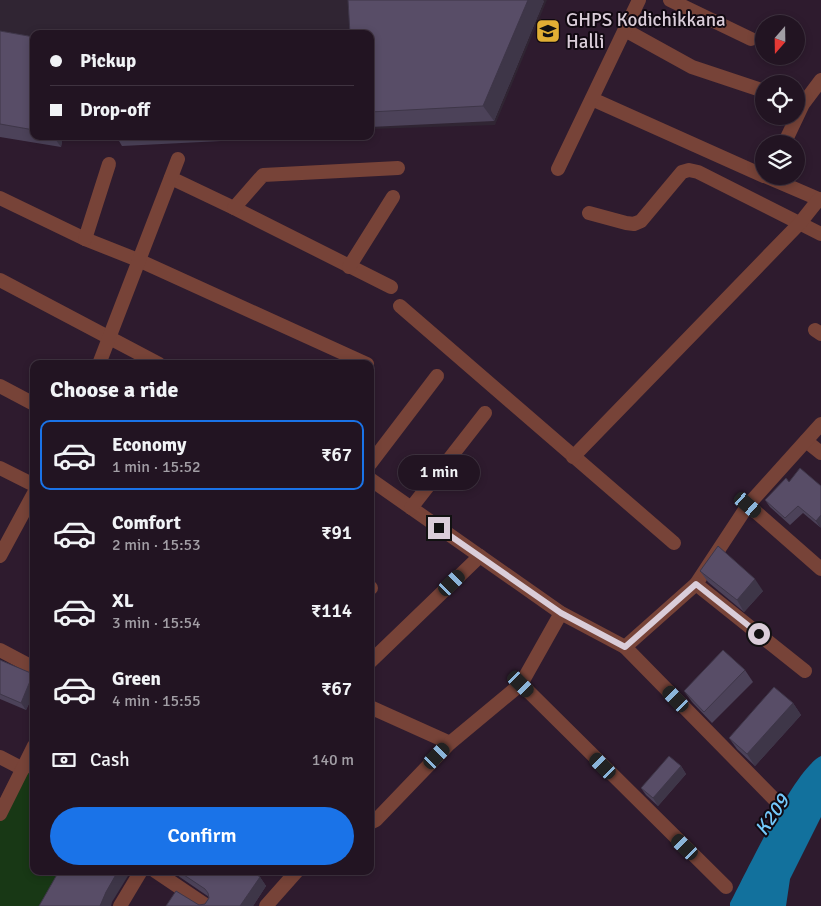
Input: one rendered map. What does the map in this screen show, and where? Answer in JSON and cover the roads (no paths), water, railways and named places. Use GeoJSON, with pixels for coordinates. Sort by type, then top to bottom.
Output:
{"type":"FeatureCollection","features":[{"type":"Feature","properties":{"kind":"street"},"geometry":{"type":"LineString","coordinates":[[558,169],[639,0]]}},
{"type":"Feature","properties":{"kind":"street"},"geometry":{"type":"LineString","coordinates":[[670,0],[751,39]]}},
{"type":"Feature","properties":{"kind":"street"},"geometry":{"type":"LineString","coordinates":[[625,30],[692,67],[755,88]]}},
{"type":"Feature","properties":{"kind":"street"},"geometry":{"type":"LineString","coordinates":[[805,98],[821,80]]}},
{"type":"Feature","properties":{"kind":"street"},"geometry":{"type":"LineString","coordinates":[[592,99],[755,171]]}},
{"type":"Feature","properties":{"kind":"street"},"geometry":{"type":"LineString","coordinates":[[100,360],[178,159]]}},
{"type":"Feature","properties":{"kind":"street"},"geometry":{"type":"LineString","coordinates":[[85,239],[109,164]]}},
{"type":"Feature","properties":{"kind":"street"},"geometry":{"type":"LineString","coordinates":[[234,208],[263,176],[398,168]]}},
{"type":"Feature","properties":{"kind":"street"},"geometry":{"type":"LineString","coordinates":[[589,213],[634,224],[641,221],[682,172],[689,170],[698,172],[821,234]]}},
{"type":"Feature","properties":{"kind":"street"},"geometry":{"type":"LineString","coordinates":[[171,178],[391,287]]}},
{"type":"Feature","properties":{"kind":"street"},"geometry":{"type":"LineString","coordinates":[[573,456],[800,224],[820,200],[786,185]]}},
{"type":"Feature","properties":{"kind":"street"},"geometry":{"type":"LineString","coordinates":[[349,267],[393,197]]}},
{"type":"Feature","properties":{"kind":"street"},"geometry":{"type":"LineString","coordinates":[[0,198],[85,239],[138,260],[358,360]]}},
{"type":"Feature","properties":{"kind":"street"},"geometry":{"type":"LineString","coordinates":[[0,280],[152,360]]}},
{"type":"Feature","properties":{"kind":"street"},"geometry":{"type":"LineString","coordinates":[[400,306],[674,543]]}},
{"type":"Feature","properties":{"kind":"street"},"geometry":{"type":"LineString","coordinates":[[374,459],[437,376]]}},
{"type":"Feature","properties":{"kind":"street"},"geometry":{"type":"LineString","coordinates":[[0,386],[30,402]]}},
{"type":"Feature","properties":{"kind":"street"},"geometry":{"type":"LineString","coordinates":[[411,508],[485,413]]}},
{"type":"Feature","properties":{"kind":"street"},"geometry":{"type":"LineString","coordinates":[[625,647],[696,584],[748,505],[821,424]]}},
{"type":"Feature","properties":{"kind":"street"},"geometry":{"type":"LineString","coordinates":[[806,441],[821,453]]}},
{"type":"Feature","properties":{"kind":"street"},"geometry":{"type":"LineString","coordinates":[[0,468],[30,483]]}},
{"type":"Feature","properties":{"kind":"street"},"geometry":{"type":"LineString","coordinates":[[374,482],[561,613],[625,647],[779,804]]}},
{"type":"Feature","properties":{"kind":"street"},"geometry":{"type":"LineString","coordinates":[[0,556],[30,500]]}},
{"type":"Feature","properties":{"kind":"street"},"geometry":{"type":"LineString","coordinates":[[748,505],[821,569]]}},
{"type":"Feature","properties":{"kind":"street"},"geometry":{"type":"LineString","coordinates":[[374,658],[480,556]]}},
{"type":"Feature","properties":{"kind":"street"},"geometry":{"type":"LineString","coordinates":[[696,584],[806,671]]}},
{"type":"Feature","properties":{"kind":"street"},"geometry":{"type":"LineString","coordinates":[[374,821],[450,743],[521,684],[561,613]]}},
{"type":"Feature","properties":{"kind":"street"},"geometry":{"type":"LineString","coordinates":[[0,650],[30,662]]}},
{"type":"Feature","properties":{"kind":"street"},"geometry":{"type":"LineString","coordinates":[[521,684],[726,887]]}},
{"type":"Feature","properties":{"kind":"street"},"geometry":{"type":"LineString","coordinates":[[374,709],[450,743]]}},
{"type":"Feature","properties":{"kind":"street"},"geometry":{"type":"LineString","coordinates":[[0,814],[30,754]]}},
{"type":"Feature","properties":{"kind":"street"},"geometry":{"type":"LineString","coordinates":[[0,756],[23,768]]}},
{"type":"Feature","properties":{"kind":"street"},"geometry":{"type":"LineString","coordinates":[[120,906],[139,875]]}},
{"type":"Feature","properties":{"kind":"street"},"geometry":{"type":"LineString","coordinates":[[161,875],[207,906]]}},
{"type":"Feature","properties":{"kind":"street"},"geometry":{"type":"LineString","coordinates":[[266,906],[293,875]]}},
{"type":"Feature","properties":{"kind":"water"},"geometry":{"type":"Polygon","coordinates":[[[821,756],[821,817],[790,879],[786,906],[730,906],[759,846],[785,800],[810,765],[821,756]]]}},
{"type":"Feature","properties":{"kind":"place","name":"GHPS Kodichikkana Halli"},"geometry":{"type":"Point","coordinates":[548,31]}},
{"type":"Feature","properties":{"kind":"water label","name":"K209"},"geometry":{"type":"Point","coordinates":[772,815]}}]}
